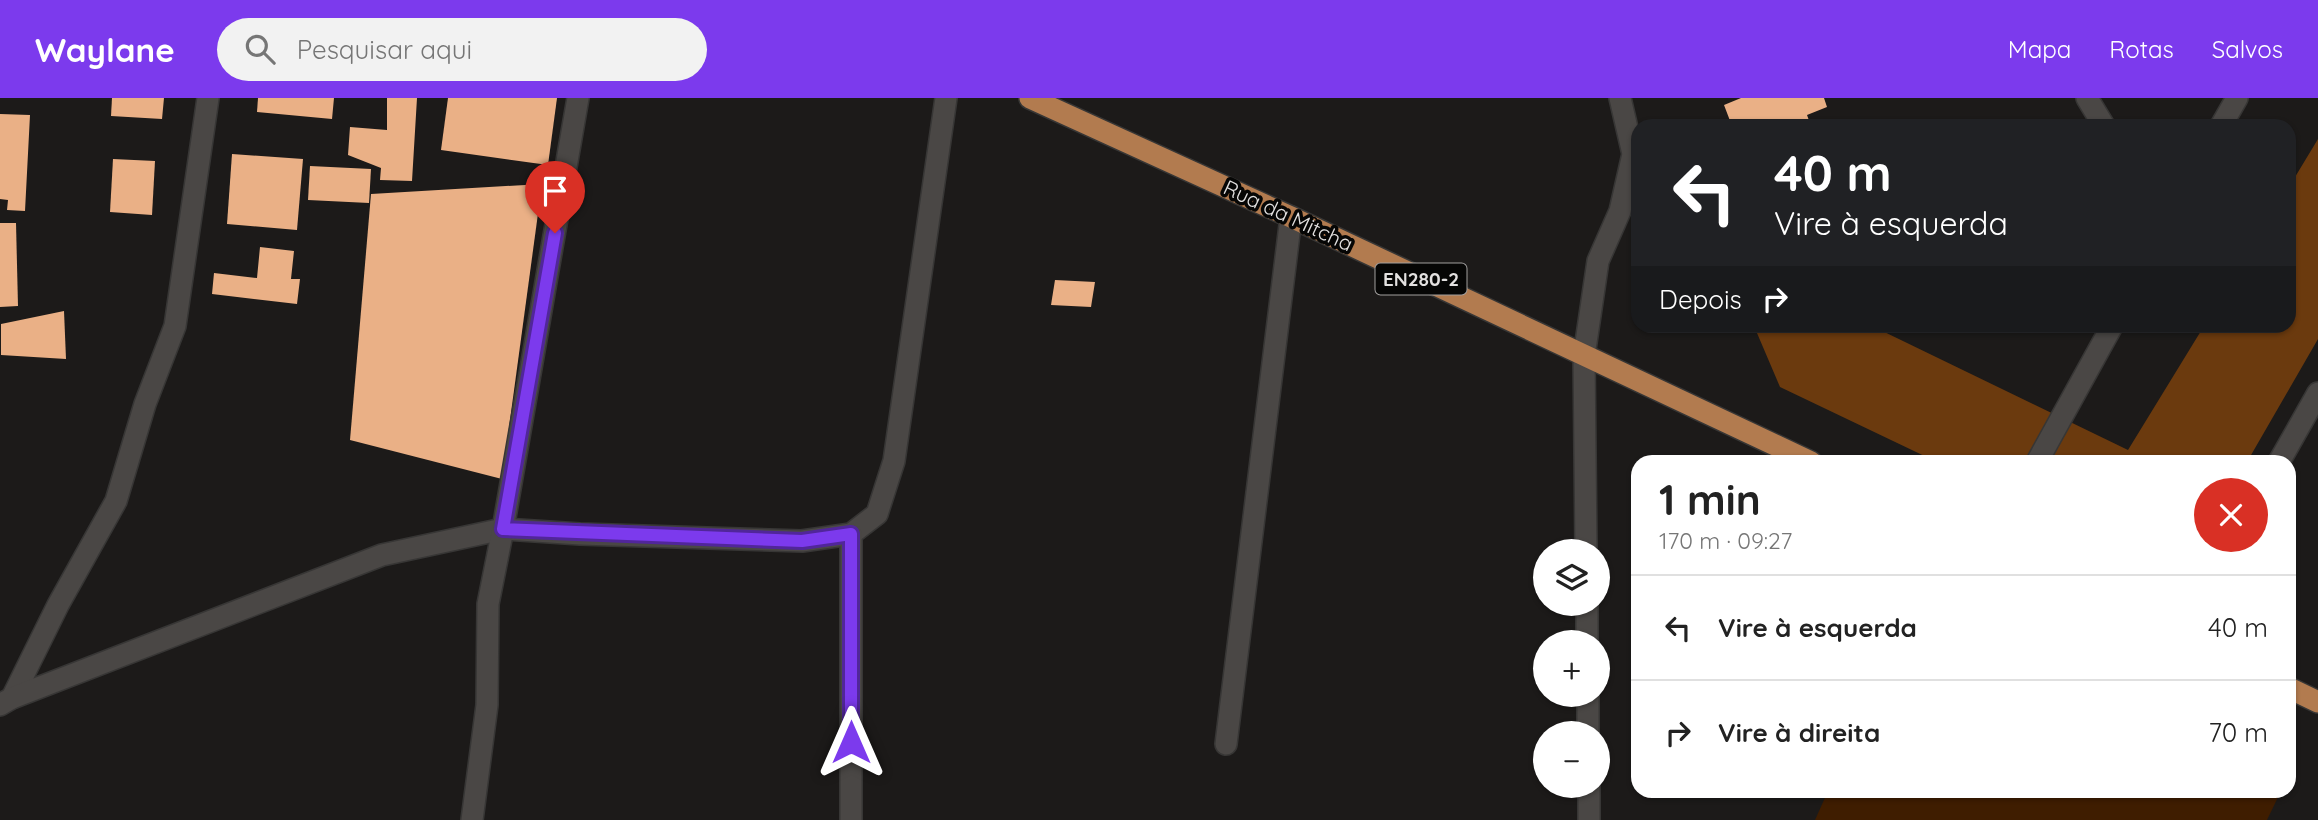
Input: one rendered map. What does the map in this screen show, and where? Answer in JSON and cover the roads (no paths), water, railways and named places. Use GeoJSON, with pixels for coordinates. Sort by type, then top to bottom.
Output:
{"type":"FeatureCollection","features":[{"type":"Feature","properties":{"kind":"main road","name":"Rua da Mitcha"},"geometry":{"type":"LineString","coordinates":[[1030,98],[1796,455]]}},
{"type":"Feature","properties":{"kind":"main road"},"geometry":{"type":"LineString","coordinates":[[2296,691],[2318,702]]}},
{"type":"Feature","properties":{"kind":"street"},"geometry":{"type":"LineString","coordinates":[[6,701],[116,502],[145,404],[175,326],[208,98]]}},
{"type":"Feature","properties":{"kind":"street"},"geometry":{"type":"LineString","coordinates":[[472,820],[486,705],[488,604],[578,98]]}},
{"type":"Feature","properties":{"kind":"street"},"geometry":{"type":"LineString","coordinates":[[6,701],[382,555],[503,529],[802,541],[851,534],[877,514],[894,461],[946,98]]}},
{"type":"Feature","properties":{"kind":"street"},"geometry":{"type":"LineString","coordinates":[[1620,98],[1631,145]]}},
{"type":"Feature","properties":{"kind":"street"},"geometry":{"type":"LineString","coordinates":[[2087,98],[2100,119]]}},
{"type":"Feature","properties":{"kind":"street"},"geometry":{"type":"LineString","coordinates":[[2225,119],[2237,98]]}},
{"type":"Feature","properties":{"kind":"street"},"geometry":{"type":"LineString","coordinates":[[1586,539],[1584,356],[1598,261],[1620,211],[1631,163]]}},
{"type":"Feature","properties":{"kind":"street"},"geometry":{"type":"LineString","coordinates":[[1226,744],[1290,217]]}},
{"type":"Feature","properties":{"kind":"street"},"geometry":{"type":"LineString","coordinates":[[2041,455],[2108,333]]}},
{"type":"Feature","properties":{"kind":"street"},"geometry":{"type":"LineString","coordinates":[[2283,455],[2318,393]]}},
{"type":"Feature","properties":{"kind":"street"},"geometry":{"type":"LineString","coordinates":[[850,820],[851,534]]}},
{"type":"Feature","properties":{"kind":"street"},"geometry":{"type":"LineString","coordinates":[[1589,798],[1589,820]]}}]}
